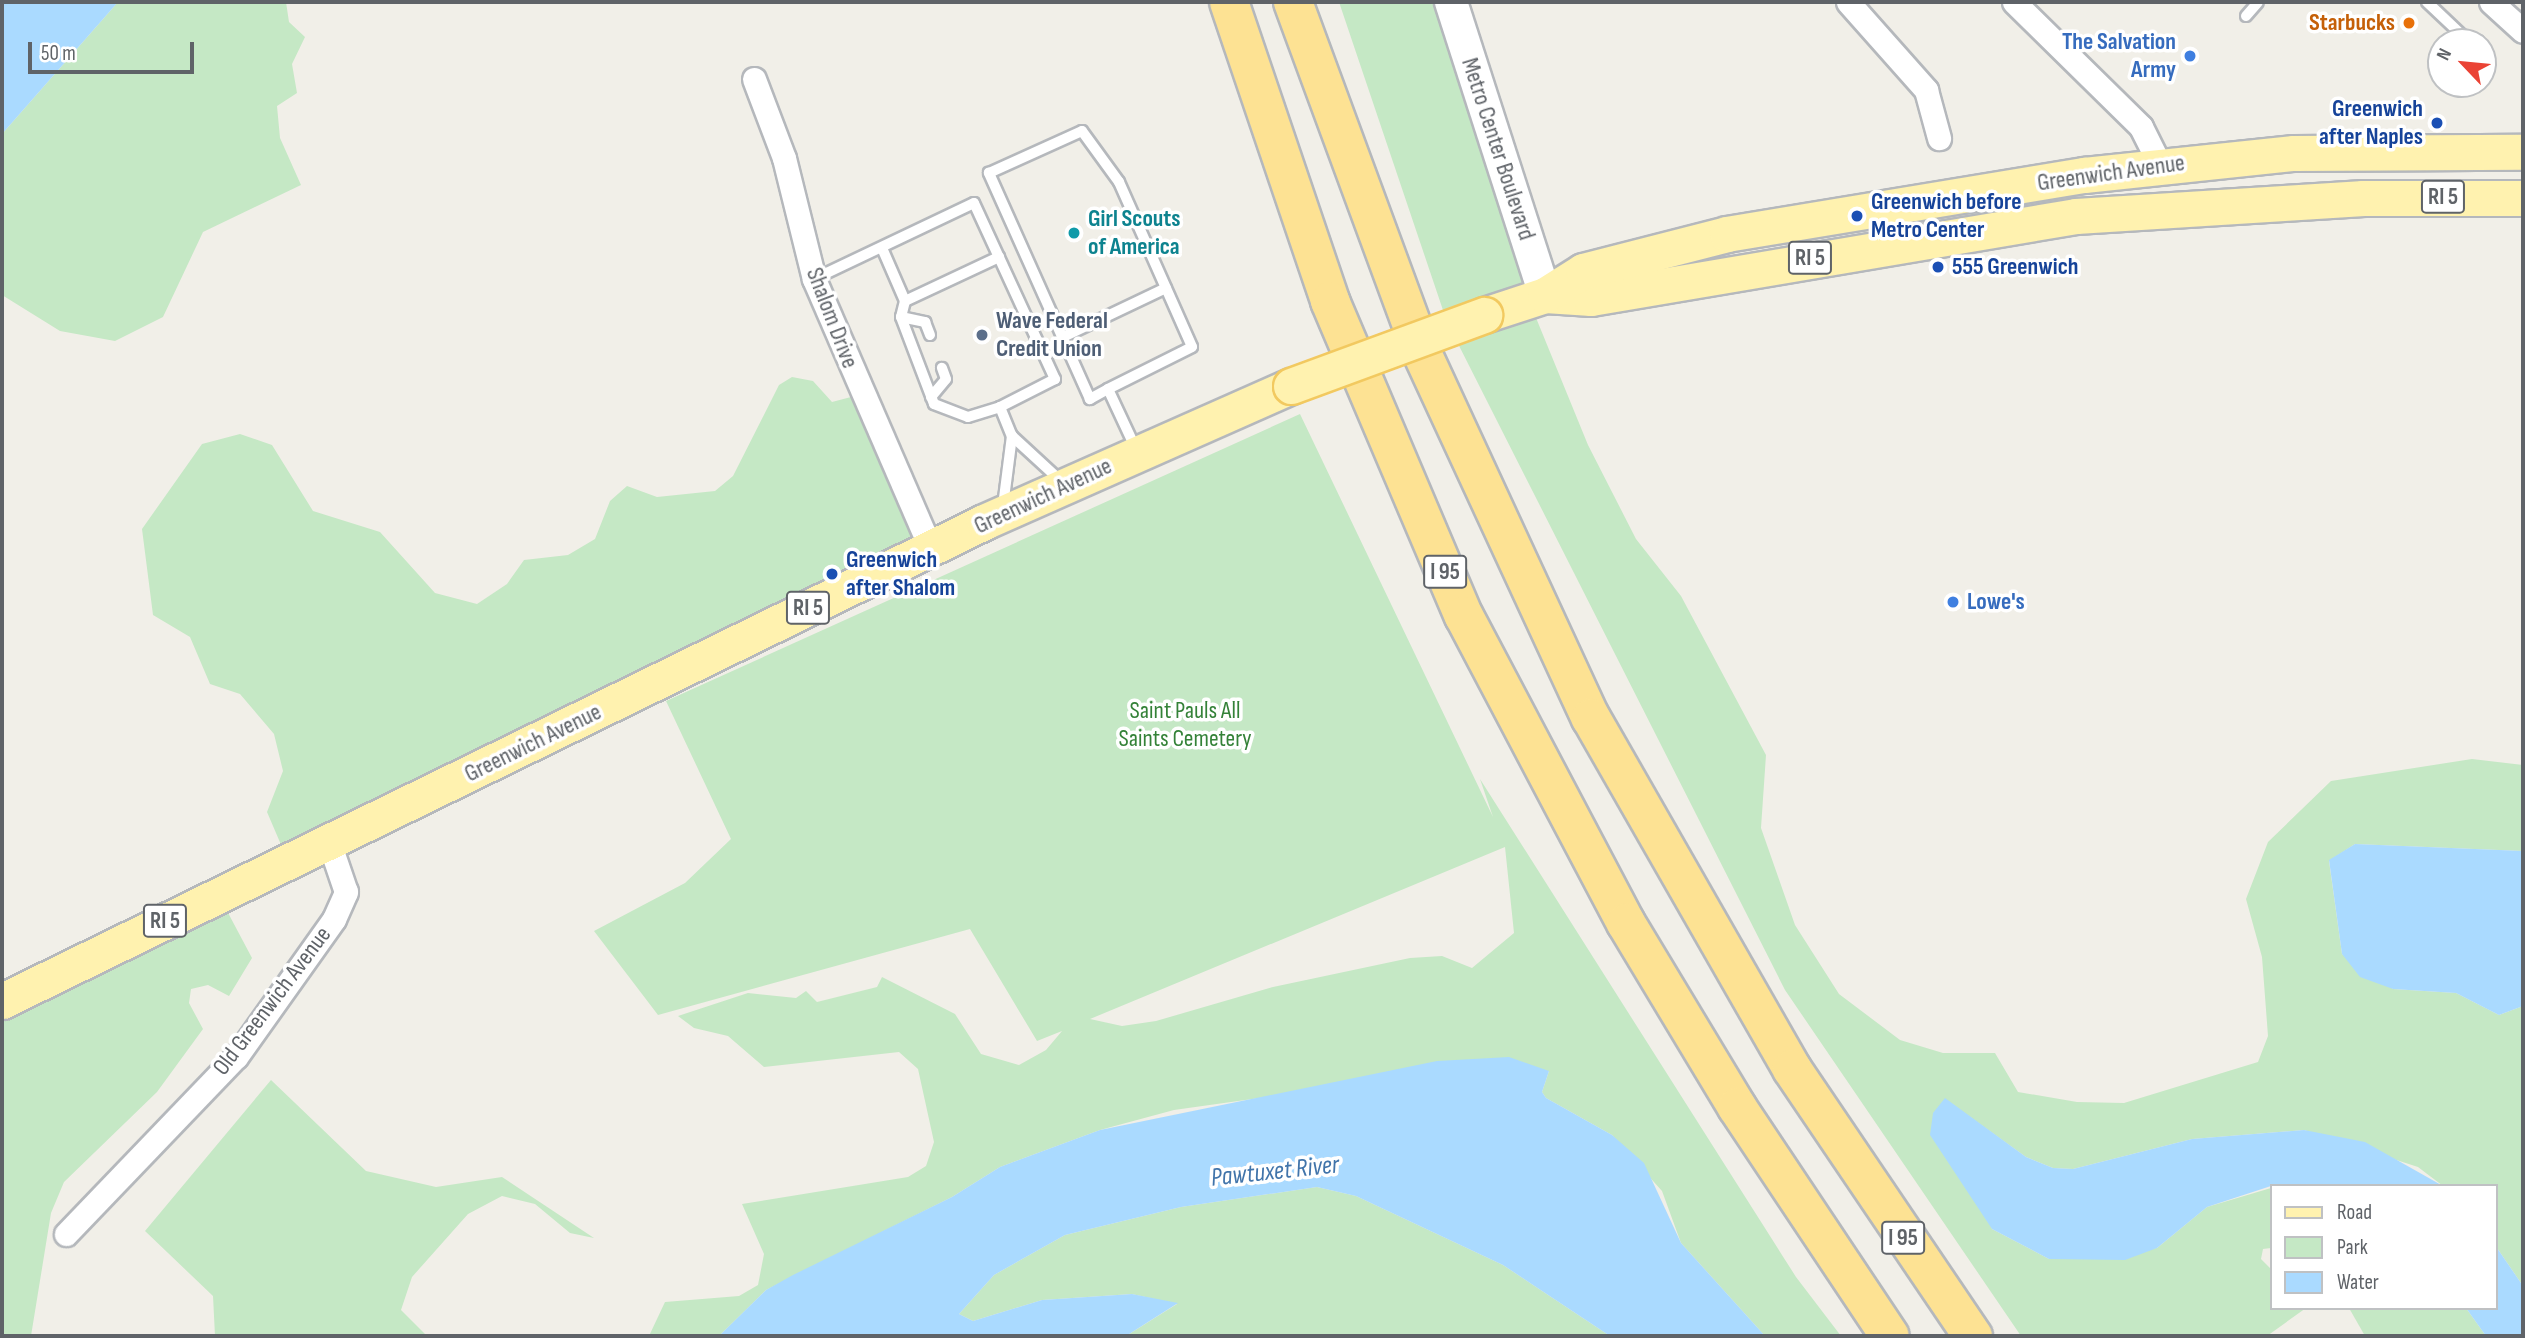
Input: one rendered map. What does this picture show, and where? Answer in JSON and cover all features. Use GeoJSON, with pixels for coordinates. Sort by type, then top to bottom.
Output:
{"type":"FeatureCollection","features":[{"type":"Feature","properties":{"kind":"highway","name":"I 95"},"geometry":{"type":"LineString","coordinates":[[1229,2],[1330,301],[1464,616],[1626,923],[1863,1298],[1890,1336]]}},
{"type":"Feature","properties":{"kind":"highway","name":"I 95"},"geometry":{"type":"LineString","coordinates":[[1293,2],[1391,275],[1519,573],[1667,860],[1835,1138],[1973,1336]]}},
{"type":"Feature","properties":{"kind":"highway"},"geometry":{"type":"LineString","coordinates":[[1835,1138],[2001,1336]]}},
{"type":"Feature","properties":{"kind":"highway"},"geometry":{"type":"LineString","coordinates":[[1863,1298],[1885,1336]]}},
{"type":"Feature","properties":{"kind":"main road","name":"Greenwich Avenue"},"geometry":{"type":"LineString","coordinates":[[329,842],[1002,514],[1137,452],[1291,386],[1545,295],[1583,271],[1727,234],[2160,165],[2378,149],[2523,152]]}},
{"type":"Feature","properties":{"kind":"main road"},"geometry":{"type":"LineString","coordinates":[[2160,165],[2164,208]]}},
{"type":"Feature","properties":{"kind":"main road","name":"Greenwich Avenue"},"geometry":{"type":"LineString","coordinates":[[1545,295],[1591,298],[1933,236],[2164,208],[2523,198]]}},
{"type":"Feature","properties":{"kind":"main road","name":"RI 5"},"geometry":{"type":"LineString","coordinates":[[2,1001],[329,842]]}},
{"type":"Feature","properties":{"kind":"street","name":"Metro Center Boulevard"},"geometry":{"type":"LineString","coordinates":[[1451,2],[1545,295]]}},
{"type":"Feature","properties":{"kind":"street"},"geometry":{"type":"LineString","coordinates":[[2014,2],[2141,127],[2160,165]]}},
{"type":"Feature","properties":{"kind":"street"},"geometry":{"type":"LineString","coordinates":[[2491,2],[2523,31]]}},
{"type":"Feature","properties":{"kind":"street"},"geometry":{"type":"LineString","coordinates":[[1851,3],[1926,90],[1939,138]]}},
{"type":"Feature","properties":{"kind":"street","name":"Shalom Drive"},"geometry":{"type":"LineString","coordinates":[[754,79],[784,158],[814,279],[931,550]]}},
{"type":"Feature","properties":{"kind":"street","name":"Old Greenwich Avenue"},"geometry":{"type":"LineString","coordinates":[[66,1234],[236,1057],[334,919],[346,892],[329,842]]}},
{"type":"Feature","properties":{"kind":"lane"},"geometry":{"type":"LineString","coordinates":[[2246,16],[2258,2]]}},
{"type":"Feature","properties":{"kind":"lane"},"geometry":{"type":"LineString","coordinates":[[2427,2],[2455,28]]}},
{"type":"Feature","properties":{"kind":"lane"},"geometry":{"type":"LineString","coordinates":[[1083,131],[1119,182],[1166,288],[1192,347],[1090,399],[989,173],[1083,131]]}},
{"type":"Feature","properties":{"kind":"lane"},"geometry":{"type":"LineString","coordinates":[[814,279],[974,203],[1055,379],[1000,407],[968,417],[950,414],[932,397],[901,317],[905,301],[882,248]]}},
{"type":"Feature","properties":{"kind":"lane"},"geometry":{"type":"LineString","coordinates":[[905,301],[999,257]]}},
{"type":"Feature","properties":{"kind":"lane"},"geometry":{"type":"LineString","coordinates":[[1063,337],[1166,288]]}},
{"type":"Feature","properties":{"kind":"lane"},"geometry":{"type":"LineString","coordinates":[[901,317],[925,322],[930,335]]}},
{"type":"Feature","properties":{"kind":"lane"},"geometry":{"type":"LineString","coordinates":[[932,397],[946,379],[942,368]]}},
{"type":"Feature","properties":{"kind":"lane"},"geometry":{"type":"LineString","coordinates":[[1108,389],[1137,452]]}},
{"type":"Feature","properties":{"kind":"lane"},"geometry":{"type":"LineString","coordinates":[[1000,407],[1012,436],[1066,485]]}},
{"type":"Feature","properties":{"kind":"lane"},"geometry":{"type":"LineString","coordinates":[[1002,514],[1012,436]]}},
{"type":"Feature","properties":{"kind":"green space"},"geometry":{"type":"Polygon","coordinates":[[[118,2],[286,2],[289,22],[305,37],[292,64],[297,93],[277,106],[280,138],[301,185],[203,232],[163,317],[115,341],[60,331],[2,295],[2,134],[118,2]]]}},
{"type":"Feature","properties":{"kind":"green space"},"geometry":{"type":"Polygon","coordinates":[[[1339,2],[1451,2],[1532,308],[1588,445],[1636,539],[1681,596],[1766,755],[1761,828],[1795,925],[1839,994],[1900,1040],[1943,1053],[1995,1053],[2018,1092],[2077,1102],[2124,1103],[2258,1062],[2268,1036],[2262,957],[2246,899],[2268,842],[2331,781],[2472,759],[2523,765],[2523,851],[2355,844],[2329,861],[2342,954],[2393,989],[2456,993],[2499,1015],[2523,1006],[2523,1286],[2497,1248],[2497,1184],[2440,1184],[2418,1167],[2304,1130],[2192,1139],[2073,1169],[2053,1168],[2026,1157],[1945,1099],[1992,1229],[2049,1259],[2157,1248],[2207,1207],[2270,1188],[2270,1248],[2263,1249],[2261,1259],[2270,1268],[2270,1310],[2303,1310],[2267,1336],[2021,1336],[1785,990],[1447,322],[1339,2]]]}},
{"type":"Feature","properties":{"kind":"green space"},"geometry":{"type":"Polygon","coordinates":[[[792,377],[813,381],[832,402],[870,392],[929,546],[288,861],[267,812],[283,771],[274,734],[240,694],[210,684],[190,637],[153,615],[142,529],[202,444],[240,434],[272,445],[313,511],[380,532],[435,593],[477,604],[507,584],[524,560],[568,555],[595,539],[610,501],[627,486],[657,497],[715,491],[733,476],[779,385],[792,377]]]}},
{"type":"Feature","properties":{"kind":"green space","name":"Saint Pauls All Saints Cemetery"},"geometry":{"type":"Polygon","coordinates":[[[1300,414],[1493,817],[1480,779],[1796,1277],[1841,1336],[1765,1336],[1681,1243],[1662,1191],[1612,1135],[1546,1098],[1542,1092],[1549,1071],[1330,1088],[1174,1110],[1100,1130],[1000,1167],[952,1197],[766,1290],[719,1336],[649,1336],[665,1302],[739,1296],[758,1285],[764,1254],[742,1204],[908,1177],[926,1166],[934,1142],[918,1069],[899,1052],[764,1067],[728,1036],[694,1028],[678,1016],[748,993],[796,998],[806,991],[817,1002],[877,987],[882,977],[955,1014],[981,1054],[1019,1065],[1046,1050],[1062,1031],[1037,1041],[970,929],[658,1015],[594,931],[685,883],[731,839],[666,701],[1300,414]],[[1505,847],[1090,1019],[1122,1026],[1156,1021],[1273,987],[1410,958],[1442,956],[1472,968],[1514,933],[1505,847]]]}},
{"type":"Feature","properties":{"kind":"green space"},"geometry":{"type":"Polygon","coordinates":[[[226,909],[252,958],[229,996],[208,985],[191,989],[189,1003],[203,1029],[157,1092],[64,1182],[51,1213],[31,1336],[2,1336],[2,1021],[191,914],[226,909]]]}},
{"type":"Feature","properties":{"kind":"green space"},"geometry":{"type":"Polygon","coordinates":[[[271,1080],[366,1171],[436,1187],[502,1177],[594,1238],[570,1233],[535,1204],[502,1196],[468,1214],[412,1277],[401,1310],[427,1336],[215,1336],[213,1296],[145,1231],[271,1080]]]}},
{"type":"Feature","properties":{"kind":"green space"},"geometry":{"type":"Polygon","coordinates":[[[1317,1187],[1356,1196],[1503,1265],[1610,1336],[1126,1336],[1177,1304],[1132,1294],[1042,1300],[973,1321],[959,1314],[994,1275],[1065,1235],[1181,1207],[1317,1187]]]}},
{"type":"Feature","properties":{"kind":"green space"},"geometry":{"type":"Polygon","coordinates":[[[2350,1310],[2467,1310],[2486,1336],[2365,1336],[2350,1310]]]}},
{"type":"Feature","properties":{"kind":"water"},"geometry":{"type":"Polygon","coordinates":[[[2,2],[118,2],[2,134],[2,2]]]}},
{"type":"Feature","properties":{"kind":"water"},"geometry":{"type":"Polygon","coordinates":[[[2355,844],[2523,851],[2523,1006],[2499,1015],[2456,993],[2393,989],[2360,977],[2342,954],[2329,860],[2355,844]]]}},
{"type":"Feature","properties":{"kind":"water","name":"Pawtuxet River"},"geometry":{"type":"Polygon","coordinates":[[[1509,1057],[1549,1071],[1542,1092],[1546,1098],[1612,1135],[1644,1163],[1681,1243],[1765,1336],[1610,1336],[1503,1265],[1356,1196],[1317,1187],[1181,1207],[1065,1235],[994,1275],[959,1314],[973,1321],[1042,1300],[1132,1294],[1178,1303],[1126,1336],[719,1336],[766,1290],[793,1275],[952,1197],[1000,1167],[1100,1130],[1437,1061],[1509,1057]]]}},
{"type":"Feature","properties":{"kind":"water"},"geometry":{"type":"Polygon","coordinates":[[[1945,1098],[2026,1157],[2053,1168],[2073,1169],[2192,1139],[2304,1130],[2365,1142],[2439,1184],[2270,1184],[2270,1186],[2207,1207],[2157,1248],[2125,1260],[2049,1259],[1992,1229],[1930,1135],[1933,1113],[1945,1098]]]}},
{"type":"Feature","properties":{"kind":"water"},"geometry":{"type":"Polygon","coordinates":[[[2497,1248],[2523,1286],[2523,1336],[2486,1336],[2467,1310],[2497,1310],[2497,1248]]]}},
{"type":"Feature","properties":{"kind":"place","name":"Starbucks"},"geometry":{"type":"Point","coordinates":[2409,23]}},
{"type":"Feature","properties":{"kind":"place","name":"The Salvation Army"},"geometry":{"type":"Point","coordinates":[2190,56]}},
{"type":"Feature","properties":{"kind":"place","name":"Greenwich after Naples"},"geometry":{"type":"Point","coordinates":[2437,123]}},
{"type":"Feature","properties":{"kind":"place","name":"Greenwich before Metro Center"},"geometry":{"type":"Point","coordinates":[1857,216]}},
{"type":"Feature","properties":{"kind":"place","name":"Girl Scouts of America"},"geometry":{"type":"Point","coordinates":[1074,233]}},
{"type":"Feature","properties":{"kind":"place","name":"555 Greenwich"},"geometry":{"type":"Point","coordinates":[1938,267]}},
{"type":"Feature","properties":{"kind":"place","name":"Wave Federal Credit Union"},"geometry":{"type":"Point","coordinates":[982,335]}},
{"type":"Feature","properties":{"kind":"place","name":"Greenwich after Shalom"},"geometry":{"type":"Point","coordinates":[832,574]}},
{"type":"Feature","properties":{"kind":"place","name":"Lowe's"},"geometry":{"type":"Point","coordinates":[1953,602]}}]}
